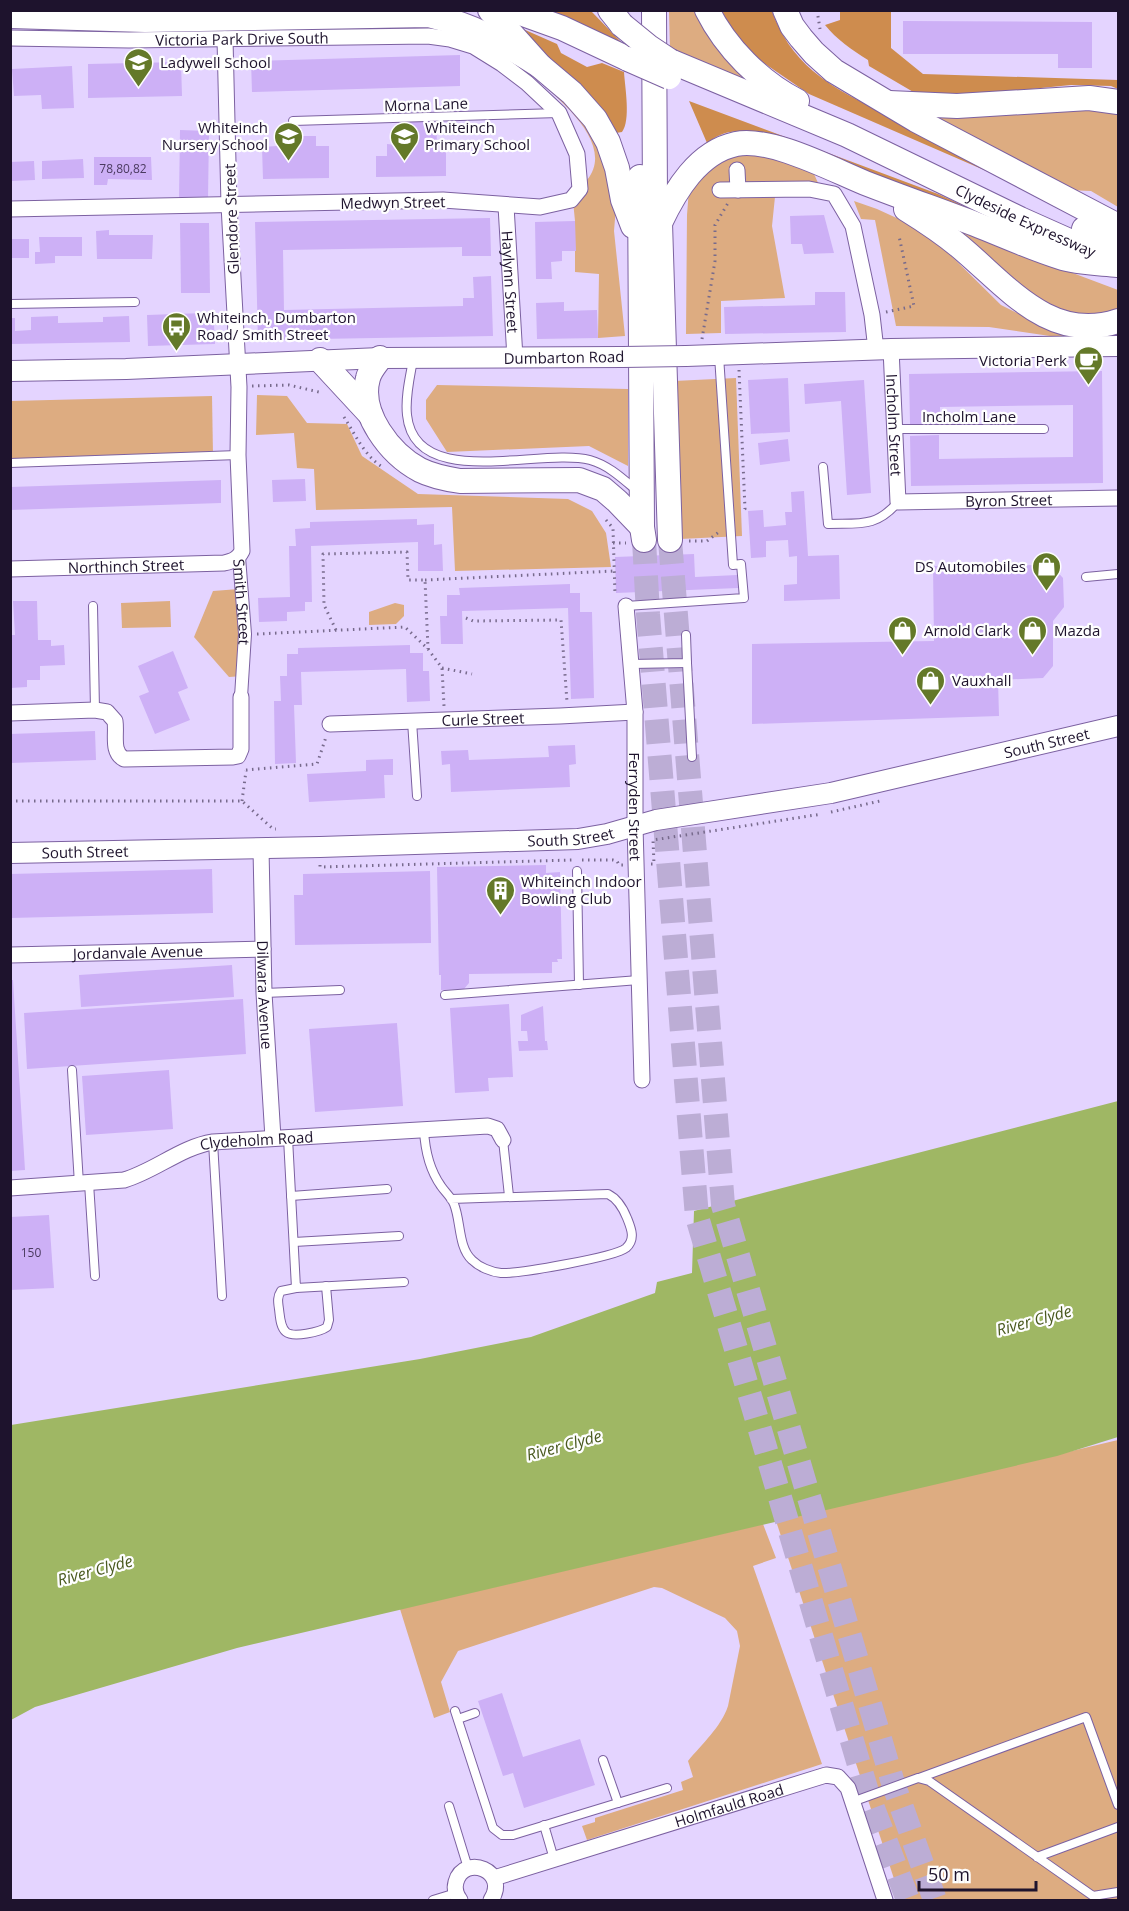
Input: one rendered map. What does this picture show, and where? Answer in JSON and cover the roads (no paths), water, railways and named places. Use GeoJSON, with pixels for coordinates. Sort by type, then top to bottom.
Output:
{"type":"FeatureCollection","features":[{"type":"Feature","properties":{"kind":"main road"},"geometry":{"type":"LineString","coordinates":[[490,10],[540,66],[586,107],[601,130],[617,168],[623,200],[639,243]]}},
{"type":"Feature","properties":{"kind":"main road"},"geometry":{"type":"LineString","coordinates":[[512,10],[562,28],[628,59],[670,69]]}},
{"type":"Feature","properties":{"kind":"main road"},"geometry":{"type":"LineString","coordinates":[[320,360],[370,414],[385,440],[420,470],[445,479],[460,481],[579,480],[603,489],[617,501],[641,536],[656,504],[660,223],[655,200],[654,10]]}},
{"type":"Feature","properties":{"kind":"main road"},"geometry":{"type":"LineString","coordinates":[[707,10],[722,34],[747,63],[764,80],[792,98],[1119,245]]}},
{"type":"Feature","properties":{"kind":"main road"},"geometry":{"type":"LineString","coordinates":[[785,10],[792,26],[814,53],[834,71],[916,120],[1119,226]]}},
{"type":"Feature","properties":{"kind":"main road"},"geometry":{"type":"LineString","coordinates":[[10,16],[145,20],[429,15],[470,26],[540,66]]}},
{"type":"Feature","properties":{"kind":"main road"},"geometry":{"type":"LineString","coordinates":[[623,15],[670,69]]}},
{"type":"Feature","properties":{"kind":"main road"},"geometry":{"type":"LineString","coordinates":[[623,15],[656,504],[677,541]]}},
{"type":"Feature","properties":{"kind":"main road","name":"Clydeside Expressway"},"geometry":{"type":"LineString","coordinates":[[670,69],[847,135],[1119,264]]}},
{"type":"Feature","properties":{"kind":"main road"},"geometry":{"type":"LineString","coordinates":[[886,103],[957,106],[1089,98],[1119,102]]}},
{"type":"Feature","properties":{"kind":"main road"},"geometry":{"type":"LineString","coordinates":[[660,223],[672,198],[696,168],[720,150],[748,142],[776,147],[1062,258],[1119,264]]}},
{"type":"Feature","properties":{"kind":"main road"},"geometry":{"type":"LineString","coordinates":[[866,183],[945,235],[1026,306],[1064,323],[1094,326],[1119,321]]}},
{"type":"Feature","properties":{"kind":"main road"},"geometry":{"type":"LineString","coordinates":[[370,414],[366,392],[367,380],[380,358]]}},
{"type":"Feature","properties":{"kind":"street","name":"Victoria Park Drive South"},"geometry":{"type":"LineString","coordinates":[[10,38],[225,39],[428,36],[450,39],[473,46]]}},
{"type":"Feature","properties":{"kind":"street","name":"Glendore Street"},"geometry":{"type":"LineString","coordinates":[[225,39],[229,205],[238,363]]}},
{"type":"Feature","properties":{"kind":"street","name":"Medwyn Street"},"geometry":{"type":"LineString","coordinates":[[10,209],[443,200],[540,207],[571,200],[580,189],[577,154],[559,113],[527,83],[473,46]]}},
{"type":"Feature","properties":{"kind":"street","name":"Incholm Street"},"geometry":{"type":"LineString","coordinates":[[737,170],[730,190],[809,189],[834,194],[853,226],[872,315],[884,349],[894,429],[898,502]]}},
{"type":"Feature","properties":{"kind":"street","name":"Haylynn Street"},"geometry":{"type":"LineString","coordinates":[[506,206],[515,358]]}},
{"type":"Feature","properties":{"kind":"street","name":"Dumbarton Road"},"geometry":{"type":"LineString","coordinates":[[10,371],[126,369],[380,358],[692,356],[884,349],[1119,346]]}},
{"type":"Feature","properties":{"kind":"street","name":"Smith Street"},"geometry":{"type":"LineString","coordinates":[[95,711],[107,712],[115,721],[116,751],[124,759],[229,758],[238,756],[241,749],[241,697],[245,634],[239,557],[243,543],[238,455],[238,363]]}},
{"type":"Feature","properties":{"kind":"street","name":"Byron Street"},"geometry":{"type":"LineString","coordinates":[[898,502],[1119,498]]}},
{"type":"Feature","properties":{"kind":"street","name":"Northinch Street"},"geometry":{"type":"LineString","coordinates":[[10,570],[224,562],[239,557]]}},
{"type":"Feature","properties":{"kind":"street","name":"Ferryden Street"},"geometry":{"type":"LineString","coordinates":[[626,606],[635,712],[635,826],[642,1080]]}},
{"type":"Feature","properties":{"kind":"street"},"geometry":{"type":"LineString","coordinates":[[10,713],[95,711]]}},
{"type":"Feature","properties":{"kind":"street","name":"Curle Street"},"geometry":{"type":"LineString","coordinates":[[330,724],[635,712]]}},
{"type":"Feature","properties":{"kind":"street","name":"South Street"},"geometry":{"type":"LineString","coordinates":[[10,853],[261,849],[578,839],[608,834],[656,820],[831,794],[1119,726]]}},
{"type":"Feature","properties":{"kind":"street","name":"Dilwara Avenue"},"geometry":{"type":"LineString","coordinates":[[261,849],[264,993],[280,1138]]}},
{"type":"Feature","properties":{"kind":"street","name":"Jordanvale Avenue"},"geometry":{"type":"LineString","coordinates":[[10,955],[263,949]]}},
{"type":"Feature","properties":{"kind":"street","name":"Clydeholm Road"},"geometry":{"type":"LineString","coordinates":[[10,1188],[117,1181],[133,1177],[190,1149],[213,1142],[488,1126],[498,1129],[503,1140]]}},
{"type":"Feature","properties":{"kind":"street","name":"Holmfauld Road"},"geometry":{"type":"LineString","coordinates":[[494,1878],[826,1775],[838,1777],[848,1788],[885,1900]]}},
{"type":"Feature","properties":{"kind":"street"},"geometry":{"type":"LineString","coordinates":[[458,1897],[455,1886],[457,1878],[468,1868],[475,1867],[483,1868],[494,1878],[495,1893],[490,1900]]}},
{"type":"Feature","properties":{"kind":"lane","name":"Morna Lane"},"geometry":{"type":"LineString","coordinates":[[293,121],[559,113]]}},
{"type":"Feature","properties":{"kind":"lane"},"geometry":{"type":"LineString","coordinates":[[10,304],[135,302]]}},
{"type":"Feature","properties":{"kind":"lane"},"geometry":{"type":"LineString","coordinates":[[626,606],[744,598],[741,564],[733,565],[730,523],[729,355]]}},
{"type":"Feature","properties":{"kind":"lane"},"geometry":{"type":"LineString","coordinates":[[414,358],[407,414],[411,432],[430,452],[447,459],[480,462],[552,458],[588,460],[606,466],[656,504]]}},
{"type":"Feature","properties":{"kind":"lane","name":"Incholm Lane"},"geometry":{"type":"LineString","coordinates":[[894,429],[1044,429]]}},
{"type":"Feature","properties":{"kind":"lane"},"geometry":{"type":"LineString","coordinates":[[10,463],[238,455]]}},
{"type":"Feature","properties":{"kind":"lane"},"geometry":{"type":"LineString","coordinates":[[823,467],[828,524],[873,522],[898,502]]}},
{"type":"Feature","properties":{"kind":"lane"},"geometry":{"type":"LineString","coordinates":[[1086,577],[1119,574]]}},
{"type":"Feature","properties":{"kind":"lane"},"geometry":{"type":"LineString","coordinates":[[93,606],[95,711]]}},
{"type":"Feature","properties":{"kind":"lane"},"geometry":{"type":"LineString","coordinates":[[687,635],[692,757]]}},
{"type":"Feature","properties":{"kind":"lane"},"geometry":{"type":"LineString","coordinates":[[631,664],[687,663]]}},
{"type":"Feature","properties":{"kind":"lane"},"geometry":{"type":"LineString","coordinates":[[412,721],[417,796]]}},
{"type":"Feature","properties":{"kind":"lane"},"geometry":{"type":"LineString","coordinates":[[577,871],[579,985]]}},
{"type":"Feature","properties":{"kind":"lane"},"geometry":{"type":"LineString","coordinates":[[445,995],[639,980]]}},
{"type":"Feature","properties":{"kind":"lane"},"geometry":{"type":"LineString","coordinates":[[264,993],[340,990]]}},
{"type":"Feature","properties":{"kind":"lane"},"geometry":{"type":"LineString","coordinates":[[72,1070],[95,1276]]}},
{"type":"Feature","properties":{"kind":"lane"},"geometry":{"type":"LineString","coordinates":[[424,1130],[426,1152],[433,1172],[451,1198],[467,1254],[472,1260],[492,1271],[508,1273],[580,1261],[626,1248],[631,1240],[632,1233],[625,1213],[614,1197],[608,1194],[451,1198]]}},
{"type":"Feature","properties":{"kind":"lane"},"geometry":{"type":"LineString","coordinates":[[280,1138],[291,1196],[296,1288]]}},
{"type":"Feature","properties":{"kind":"lane"},"geometry":{"type":"LineString","coordinates":[[503,1140],[509,1196]]}},
{"type":"Feature","properties":{"kind":"lane"},"geometry":{"type":"LineString","coordinates":[[213,1142],[222,1296]]}},
{"type":"Feature","properties":{"kind":"lane"},"geometry":{"type":"LineString","coordinates":[[291,1196],[387,1189]]}},
{"type":"Feature","properties":{"kind":"lane"},"geometry":{"type":"LineString","coordinates":[[294,1242],[399,1236]]}},
{"type":"Feature","properties":{"kind":"lane"},"geometry":{"type":"LineString","coordinates":[[326,1286],[329,1320],[327,1328],[290,1334],[283,1328],[279,1295],[286,1289],[326,1286],[404,1282]]}},
{"type":"Feature","properties":{"kind":"lane"},"geometry":{"type":"LineString","coordinates":[[455,1711],[493,1828],[502,1836],[667,1788]]}},
{"type":"Feature","properties":{"kind":"lane"},"geometry":{"type":"LineString","coordinates":[[458,1719],[475,1713]]}},
{"type":"Feature","properties":{"kind":"lane"},"geometry":{"type":"LineString","coordinates":[[852,1802],[1086,1717],[1119,1805]]}},
{"type":"Feature","properties":{"kind":"lane"},"geometry":{"type":"LineString","coordinates":[[603,1760],[618,1803]]}},
{"type":"Feature","properties":{"kind":"lane"},"geometry":{"type":"LineString","coordinates":[[918,1778],[929,1781],[1093,1896],[1119,1892]]}},
{"type":"Feature","properties":{"kind":"lane"},"geometry":{"type":"LineString","coordinates":[[448,1806],[468,1868]]}},
{"type":"Feature","properties":{"kind":"lane"},"geometry":{"type":"LineString","coordinates":[[544,1825],[554,1859]]}},
{"type":"Feature","properties":{"kind":"lane"},"geometry":{"type":"LineString","coordinates":[[1037,1857],[1119,1827]]}},
{"type":"Feature","properties":{"kind":"lane"},"geometry":{"type":"LineString","coordinates":[[433,1900],[458,1897]]}},
{"type":"Feature","properties":{"kind":"water","name":"River Clyde"},"geometry":{"type":"Polygon","coordinates":[[[1118,1101],[1118,1437],[1057,1456],[237,1648],[35,1707],[11,1720],[11,1425],[420,1359],[531,1337],[655,1293],[657,1282],[692,1273],[694,1211],[1118,1101]]]}},
{"type":"Feature","properties":{"kind":"tunnel"},"geometry":{"type":"LineString","coordinates":[[644,540],[697,1217],[868,1795],[908,1900]]}},
{"type":"Feature","properties":{"kind":"tunnel"},"geometry":{"type":"LineString","coordinates":[[670,540],[723,1205],[893,1783],[935,1900]]}},
{"type":"Feature","properties":{"kind":"place","name":"Ladywell School"},"geometry":{"type":"Point","coordinates":[139,88]}},
{"type":"Feature","properties":{"kind":"place","name":"Whiteinch Nursery School"},"geometry":{"type":"Point","coordinates":[289,162]}},
{"type":"Feature","properties":{"kind":"place","name":"Whiteinch Primary School"},"geometry":{"type":"Point","coordinates":[404,162]}},
{"type":"Feature","properties":{"kind":"place","name":"Whiteinch, Dumbarton Road/ Smith Street"},"geometry":{"type":"Point","coordinates":[176,352]}},
{"type":"Feature","properties":{"kind":"place","name":"Victoria Perk"},"geometry":{"type":"Point","coordinates":[1088,386]}},
{"type":"Feature","properties":{"kind":"place","name":"DS Automobiles"},"geometry":{"type":"Point","coordinates":[1047,592]}},
{"type":"Feature","properties":{"kind":"place","name":"Arnold Clark"},"geometry":{"type":"Point","coordinates":[903,656]}},
{"type":"Feature","properties":{"kind":"place","name":"Mazda"},"geometry":{"type":"Point","coordinates":[1033,656]}},
{"type":"Feature","properties":{"kind":"place","name":"Vauxhall"},"geometry":{"type":"Point","coordinates":[931,706]}},
{"type":"Feature","properties":{"kind":"place","name":"Whiteinch Indoor Bowling Club"},"geometry":{"type":"Point","coordinates":[500,916]}}]}
